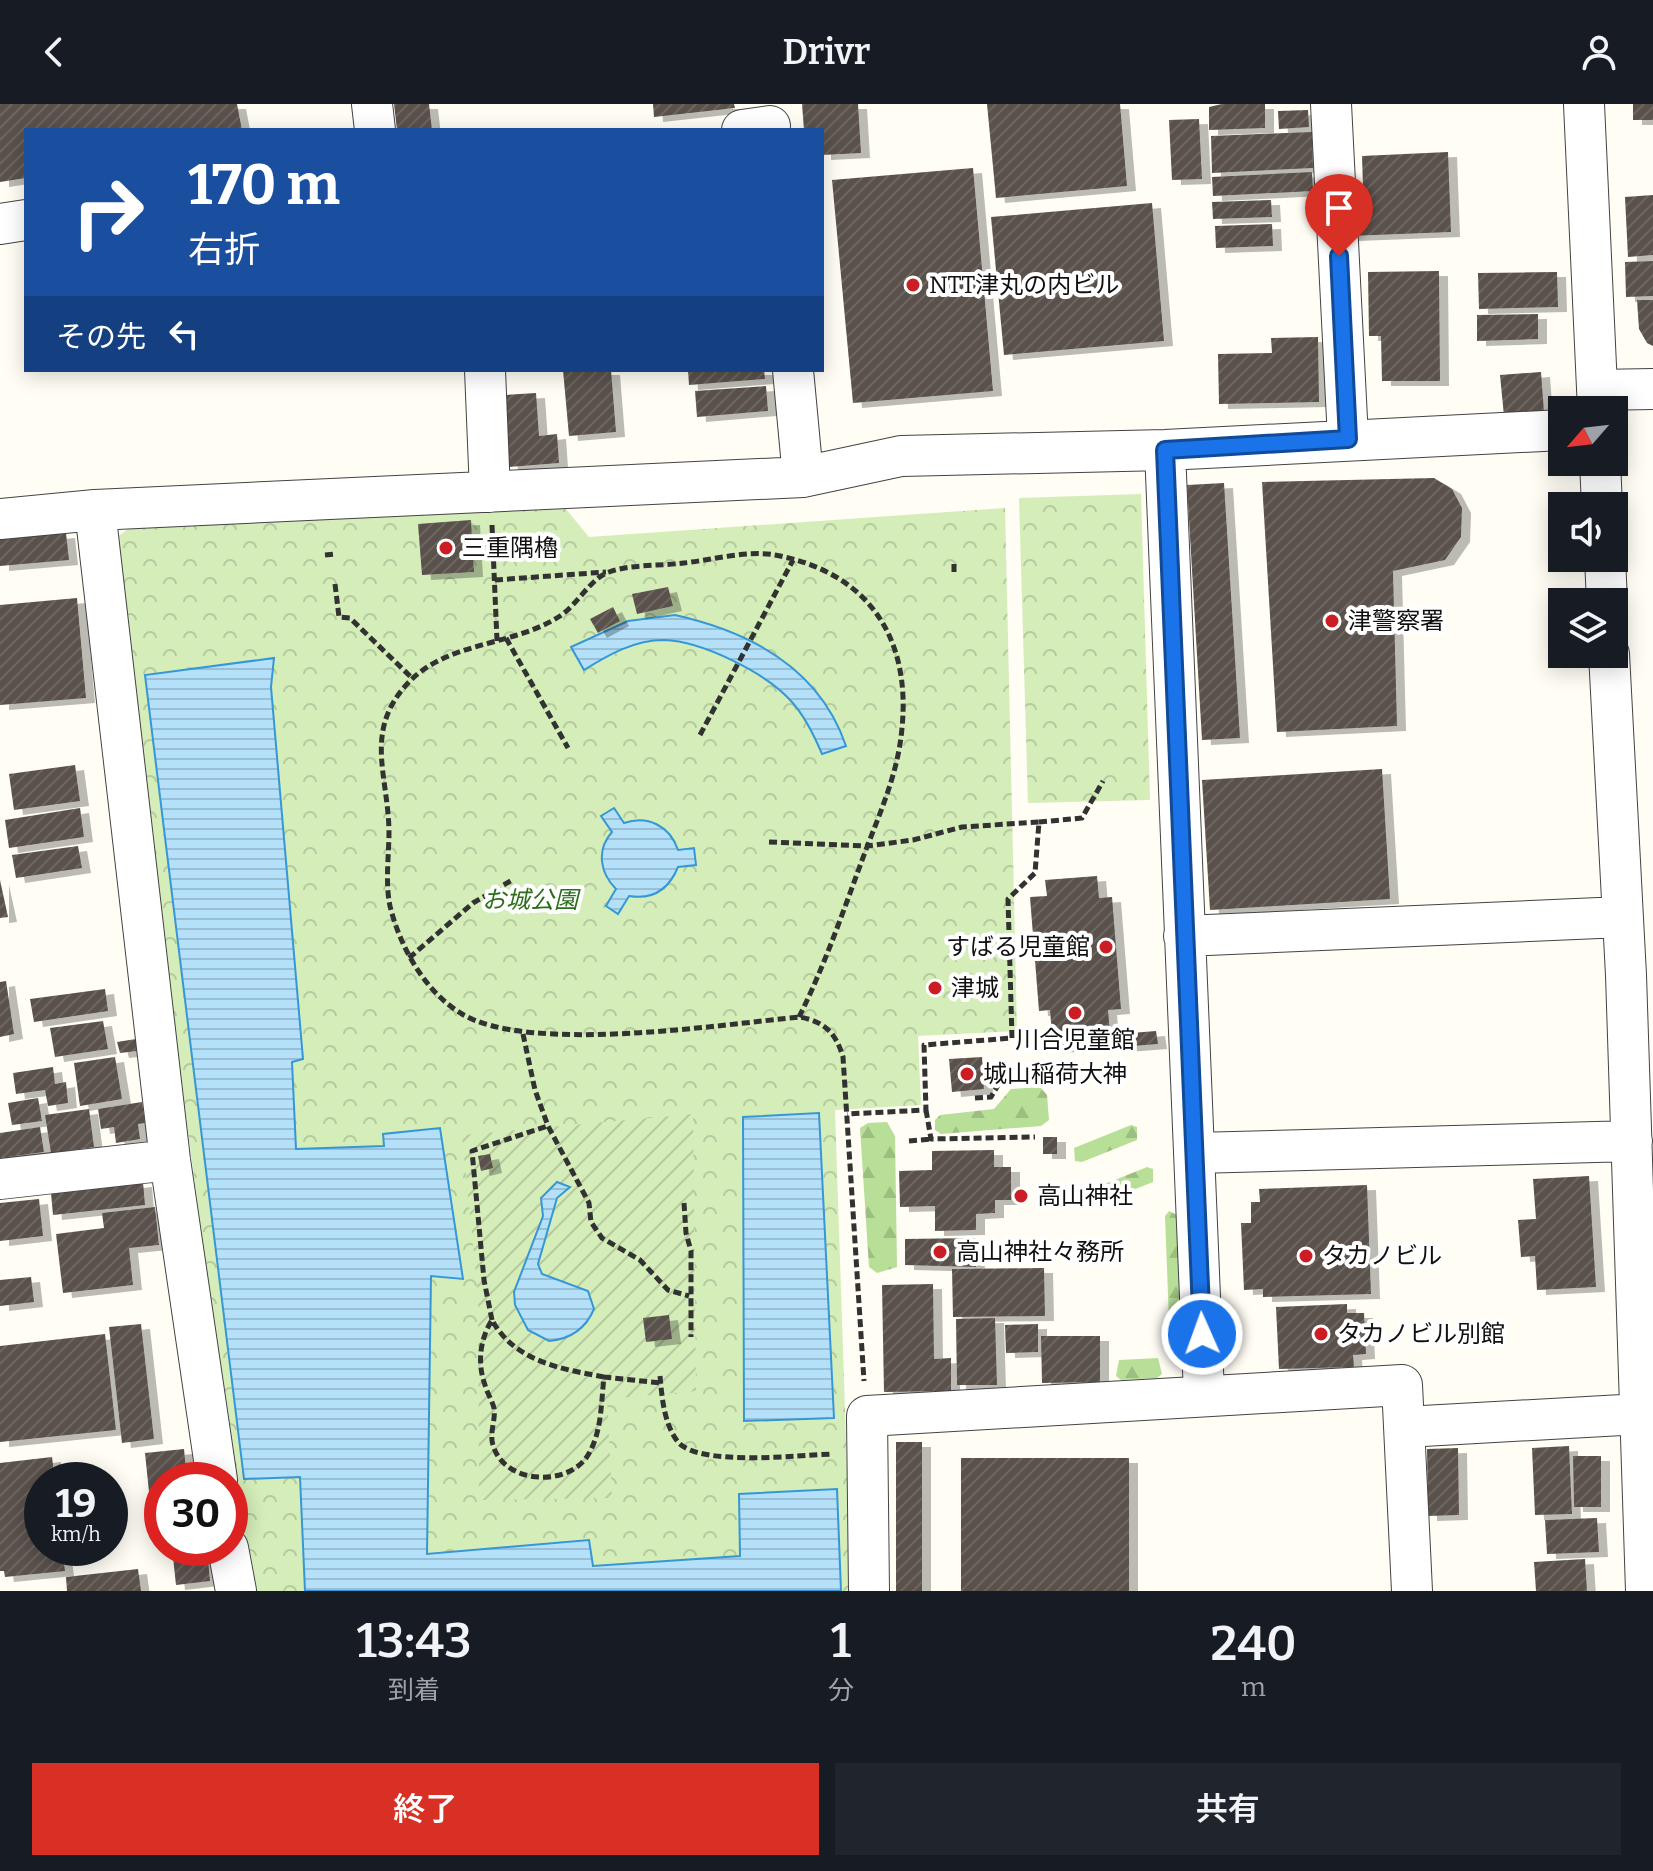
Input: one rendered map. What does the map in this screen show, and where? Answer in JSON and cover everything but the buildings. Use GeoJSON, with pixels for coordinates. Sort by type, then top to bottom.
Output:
{"type":"FeatureCollection","features":[{"type":"Feature","properties":{"kind":"street"},"geometry":{"type":"LineString","coordinates":[[372,104],[375,128]]}},
{"type":"Feature","properties":{"kind":"street"},"geometry":{"type":"LineString","coordinates":[[1331,104],[1348,439]]}},
{"type":"Feature","properties":{"kind":"street"},"geometry":{"type":"LineString","coordinates":[[1584,104],[1598,396]]}},
{"type":"Feature","properties":{"kind":"street"},"geometry":{"type":"LineString","coordinates":[[0,224],[24,220]]}},
{"type":"Feature","properties":{"kind":"street"},"geometry":{"type":"LineString","coordinates":[[485,372],[490,492]]}},
{"type":"Feature","properties":{"kind":"street"},"geometry":{"type":"LineString","coordinates":[[793,372],[803,477]]}},
{"type":"Feature","properties":{"kind":"street"},"geometry":{"type":"LineString","coordinates":[[1618,396],[1653,389]]}},
{"type":"Feature","properties":{"kind":"street"},"geometry":{"type":"LineString","coordinates":[[0,519],[95,510],[803,477],[901,456],[1165,450],[1548,431]]}},
{"type":"Feature","properties":{"kind":"street"},"geometry":{"type":"LineString","coordinates":[[1165,450],[1204,1394]]}},
{"type":"Feature","properties":{"kind":"street"},"geometry":{"type":"LineString","coordinates":[[95,510],[170,1160],[214,1462]]}},
{"type":"Feature","properties":{"kind":"street"},"geometry":{"type":"LineString","coordinates":[[1610,668],[1622,917],[1639,976],[1632,1141],[1645,1403],[1646,1591]]}},
{"type":"Feature","properties":{"kind":"street"},"geometry":{"type":"LineString","coordinates":[[1184,936],[1622,917]]}},
{"type":"Feature","properties":{"kind":"street"},"geometry":{"type":"LineString","coordinates":[[1195,1153],[1632,1141]]}},
{"type":"Feature","properties":{"kind":"street"},"geometry":{"type":"LineString","coordinates":[[0,1179],[170,1160]]}},
{"type":"Feature","properties":{"kind":"street"},"geometry":{"type":"LineString","coordinates":[[869,1591],[867,1416],[1204,1394],[1402,1385],[1412,1591]]}},
{"type":"Feature","properties":{"kind":"street"},"geometry":{"type":"LineString","coordinates":[[1405,1427],[1645,1403]]}},
{"type":"Feature","properties":{"kind":"street"},"geometry":{"type":"LineString","coordinates":[[231,1566],[236,1591]]}},
{"type":"Feature","properties":{"kind":"path"},"geometry":{"type":"LineString","coordinates":[[490,492],[497,641]]}},
{"type":"Feature","properties":{"kind":"path"},"geometry":{"type":"LineString","coordinates":[[325,555],[335,554]]}},
{"type":"Feature","properties":{"kind":"path"},"geometry":{"type":"LineString","coordinates":[[495,580],[607,572],[771,554],[813,565],[858,591],[879,614],[898,652],[903,727],[889,798],[799,1017]]}},
{"type":"Feature","properties":{"kind":"path"},"geometry":{"type":"LineString","coordinates":[[700,735],[793,560]]}},
{"type":"Feature","properties":{"kind":"path"},"geometry":{"type":"LineString","coordinates":[[954,563],[954,572]]}},
{"type":"Feature","properties":{"kind":"path"},"geometry":{"type":"LineString","coordinates":[[607,572],[563,614],[506,638],[454,653],[412,678],[390,706],[379,740],[389,818],[389,904],[409,958],[439,997],[465,1016],[523,1034],[588,1034],[799,1017],[814,1020],[837,1036],[843,1057],[867,1416]]}},
{"type":"Feature","properties":{"kind":"path"},"geometry":{"type":"LineString","coordinates":[[335,584],[339,617],[350,618],[412,678]]}},
{"type":"Feature","properties":{"kind":"path"},"geometry":{"type":"LineString","coordinates":[[506,638],[568,748]]}},
{"type":"Feature","properties":{"kind":"path"},"geometry":{"type":"LineString","coordinates":[[769,842],[867,846],[913,840],[962,827],[1082,818],[1103,781]]}},
{"type":"Feature","properties":{"kind":"path"},"geometry":{"type":"LineString","coordinates":[[931,1139],[926,1110],[924,1045],[1012,1038],[1008,899],[1035,873],[1039,822]]}},
{"type":"Feature","properties":{"kind":"path"},"geometry":{"type":"LineString","coordinates":[[409,958],[473,903],[512,880]]}},
{"type":"Feature","properties":{"kind":"path"},"geometry":{"type":"LineString","coordinates":[[523,1034],[535,1090],[548,1126],[589,1203],[591,1222],[602,1238],[640,1260],[668,1290],[689,1296]]}},
{"type":"Feature","properties":{"kind":"path"},"geometry":{"type":"LineString","coordinates":[[990,1076],[1038,1072]]}},
{"type":"Feature","properties":{"kind":"path"},"geometry":{"type":"LineString","coordinates":[[975,1098],[991,1097],[1005,1074]]}},
{"type":"Feature","properties":{"kind":"path"},"geometry":{"type":"LineString","coordinates":[[847,1114],[926,1110]]}},
{"type":"Feature","properties":{"kind":"path"},"geometry":{"type":"LineString","coordinates":[[548,1126],[472,1151],[484,1280],[492,1320],[498,1331],[530,1358],[604,1377],[661,1380],[666,1417],[677,1441],[687,1450],[729,1457],[845,1454]]}},
{"type":"Feature","properties":{"kind":"path"},"geometry":{"type":"LineString","coordinates":[[909,1141],[1035,1137]]}},
{"type":"Feature","properties":{"kind":"path"},"geometry":{"type":"LineString","coordinates":[[684,1203],[691,1251],[691,1337]]}},
{"type":"Feature","properties":{"kind":"path"},"geometry":{"type":"LineString","coordinates":[[492,1320],[481,1345],[483,1383],[494,1412],[493,1446],[516,1471],[553,1478],[574,1472],[587,1457],[598,1435],[604,1377]]}},
{"type":"Feature","properties":{"kind":"green space"},"geometry":{"type":"Polygon","coordinates":[[[1141,494],[1150,800],[1028,803],[1019,498],[1141,494]]]}},
{"type":"Feature","properties":{"kind":"green space","name":"お城公園"},"geometry":{"type":"Polygon","coordinates":[[[565,508],[589,537],[1005,508],[1017,1031],[918,1036],[921,1105],[835,1110],[851,1591],[254,1591],[248,1559],[248,1462],[230,1462],[113,540],[128,529],[565,508]]]}},
{"type":"Feature","properties":{"kind":"green space"},"geometry":{"type":"Polygon","coordinates":[[[1040,1087],[1047,1095],[1049,1120],[1041,1126],[941,1134],[935,1130],[935,1120],[940,1115],[994,1109],[1011,1089],[1040,1087]]]}},
{"type":"Feature","properties":{"kind":"green space"},"geometry":{"type":"Polygon","coordinates":[[[693,1114],[696,1391],[607,1399],[612,1498],[479,1500],[478,1295],[462,1135],[693,1114]]]}},
{"type":"Feature","properties":{"kind":"green space"},"geometry":{"type":"Polygon","coordinates":[[[887,1122],[895,1136],[897,1267],[877,1273],[869,1267],[860,1128],[868,1123],[887,1122]]]}},
{"type":"Feature","properties":{"kind":"green space"},"geometry":{"type":"Polygon","coordinates":[[[1131,1125],[1137,1127],[1137,1140],[1082,1162],[1075,1161],[1074,1148],[1131,1125]]]}},
{"type":"Feature","properties":{"kind":"green space"},"geometry":{"type":"Polygon","coordinates":[[[1147,1167],[1153,1169],[1153,1182],[1098,1204],[1091,1202],[1090,1190],[1147,1167]]]}},
{"type":"Feature","properties":{"kind":"green space"},"geometry":{"type":"Polygon","coordinates":[[[1169,1211],[1177,1215],[1182,1347],[1174,1352],[1170,1347],[1165,1216],[1169,1211]]]}},
{"type":"Feature","properties":{"kind":"green space"},"geometry":{"type":"Polygon","coordinates":[[[1158,1358],[1162,1374],[1157,1378],[1121,1380],[1116,1376],[1119,1360],[1158,1358]]]}},
{"type":"Feature","properties":{"kind":"water"},"geometry":{"type":"Polygon","coordinates":[[[675,615],[730,632],[779,658],[801,675],[819,695],[846,746],[822,754],[801,713],[780,690],[714,652],[679,642],[653,641],[622,649],[584,670],[571,647],[628,621],[675,615]]]}},
{"type":"Feature","properties":{"kind":"water"},"geometry":{"type":"Polygon","coordinates":[[[274,658],[271,687],[303,1059],[292,1062],[296,1149],[384,1146],[383,1134],[440,1128],[463,1279],[431,1276],[427,1554],[589,1540],[593,1566],[740,1556],[739,1494],[837,1489],[841,1591],[305,1591],[300,1477],[248,1479],[248,1462],[242,1462],[145,675],[274,658]]]}},
{"type":"Feature","properties":{"kind":"water"},"geometry":{"type":"Polygon","coordinates":[[[614,808],[624,823],[641,820],[657,824],[670,835],[678,850],[694,848],[696,865],[678,867],[665,887],[653,894],[629,896],[618,914],[606,906],[616,889],[606,876],[602,861],[604,846],[612,832],[601,816],[614,808]]]}},
{"type":"Feature","properties":{"kind":"water"},"geometry":{"type":"Polygon","coordinates":[[[819,1113],[834,1418],[744,1421],[743,1117],[819,1113]]]}},
{"type":"Feature","properties":{"kind":"water"},"geometry":{"type":"Polygon","coordinates":[[[557,1182],[570,1187],[557,1198],[538,1264],[542,1274],[588,1291],[594,1309],[587,1322],[577,1331],[549,1341],[528,1330],[515,1305],[514,1292],[543,1216],[541,1198],[557,1182]]]}},
{"type":"Feature","properties":{"kind":"place","name":"NTT津丸の内ビル"},"geometry":{"type":"Point","coordinates":[913,285]}},
{"type":"Feature","properties":{"kind":"place","name":"三重隅櫓"},"geometry":{"type":"Point","coordinates":[446,548]}},
{"type":"Feature","properties":{"kind":"place","name":"津警察署"},"geometry":{"type":"Point","coordinates":[1332,621]}},
{"type":"Feature","properties":{"kind":"place","name":"すばる児童館"},"geometry":{"type":"Point","coordinates":[1106,947]}},
{"type":"Feature","properties":{"kind":"place","name":"津城"},"geometry":{"type":"Point","coordinates":[935,988]}},
{"type":"Feature","properties":{"kind":"place","name":"川合児童館"},"geometry":{"type":"Point","coordinates":[1075,1013]}},
{"type":"Feature","properties":{"kind":"place","name":"城山稲荷大神"},"geometry":{"type":"Point","coordinates":[967,1074]}},
{"type":"Feature","properties":{"kind":"place","name":"高山神社"},"geometry":{"type":"Point","coordinates":[1021,1196]}},
{"type":"Feature","properties":{"kind":"place","name":"高山神社々務所"},"geometry":{"type":"Point","coordinates":[940,1252]}},
{"type":"Feature","properties":{"kind":"place","name":"タカノビル"},"geometry":{"type":"Point","coordinates":[1306,1256]}},
{"type":"Feature","properties":{"kind":"place","name":"タカノビル別館"},"geometry":{"type":"Point","coordinates":[1321,1334]}},
{"type":"Feature","properties":{"kind":"route"},"geometry":{"type":"LineString","coordinates":[[1202,1334],[1165,450],[1348,439],[1339,256]]}}]}
